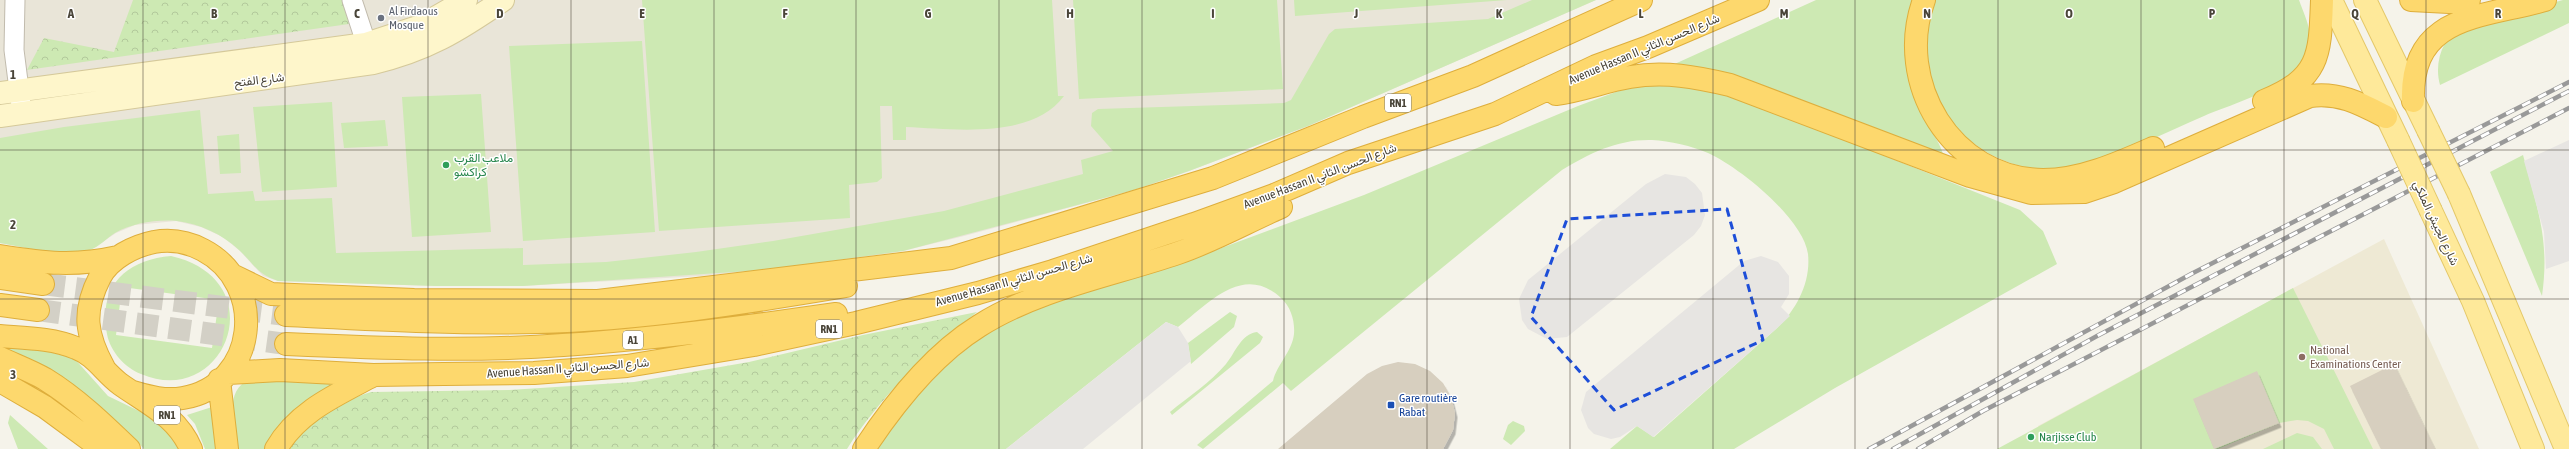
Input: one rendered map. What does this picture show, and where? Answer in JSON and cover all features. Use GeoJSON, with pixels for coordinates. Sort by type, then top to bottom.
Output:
{"type":"FeatureCollection","features":[{"type":"Feature","properties":{"kind":"highway","name":"RN1"},"geometry":{"type":"LineString","coordinates":[[234,276],[271,294],[414,300],[598,301],[951,258],[1213,178],[1363,117],[1473,76],[1641,0]]}},
{"type":"Feature","properties":{"kind":"highway","name":"Avenue Hassan II شارع الحسن الثاني"},"geometry":{"type":"LineString","coordinates":[[223,376],[280,370],[373,375],[534,373],[627,366],[754,345],[978,293],[1053,271],[1194,224],[1274,195],[1348,163],[1495,114],[1596,66],[1648,47],[1758,0]]}},
{"type":"Feature","properties":{"kind":"highway"},"geometry":{"type":"LineString","coordinates":[[1924,0],[1917,20],[1914,44],[1916,68],[1922,89],[1940,124],[1954,141],[1972,156],[1997,169],[2042,180],[2070,177],[2126,160],[2288,91],[2303,80],[2317,56],[2321,41],[2322,0]]}},
{"type":"Feature","properties":{"kind":"highway"},"geometry":{"type":"LineString","coordinates":[[2411,0],[2449,2],[2469,0]]}},
{"type":"Feature","properties":{"kind":"highway"},"geometry":{"type":"LineString","coordinates":[[2413,101],[2412,82],[2421,53],[2437,33],[2465,19],[2545,0]]}},
{"type":"Feature","properties":{"kind":"highway"},"geometry":{"type":"LineString","coordinates":[[1535,96],[1585,89],[1630,77],[1663,74],[1689,76],[1730,84],[1970,176],[2032,193],[2063,194],[2084,192],[2114,182],[2310,96],[2335,95],[2354,100],[2386,117]]}},
{"type":"Feature","properties":{"kind":"highway","name":"RN1"},"geometry":{"type":"LineString","coordinates":[[864,449],[885,417],[927,371],[960,340],[1001,313],[1026,302],[1181,252],[1357,172],[1405,144]]}},
{"type":"Feature","properties":{"kind":"highway"},"geometry":{"type":"LineString","coordinates":[[0,256],[66,265],[88,264],[118,257],[141,245],[167,240],[192,244],[216,257],[234,276],[243,295],[247,315],[246,336],[239,356],[223,376],[208,389],[184,398],[158,399],[133,392],[116,380],[88,353],[58,342],[0,336]]}},
{"type":"Feature","properties":{"kind":"highway"},"geometry":{"type":"LineString","coordinates":[[104,368],[92,347],[88,316],[90,298],[101,275],[118,257]]}},
{"type":"Feature","properties":{"kind":"highway","name":"A1"},"geometry":{"type":"LineString","coordinates":[[286,315],[382,320],[537,322],[655,314],[874,281],[951,258]]}},
{"type":"Feature","properties":{"kind":"highway"},"geometry":{"type":"LineString","coordinates":[[0,278],[43,284]]}},
{"type":"Feature","properties":{"kind":"highway","name":"A1"},"geometry":{"type":"LineString","coordinates":[[286,344],[390,349],[562,346],[747,327],[978,293]]}},
{"type":"Feature","properties":{"kind":"highway"},"geometry":{"type":"LineString","coordinates":[[0,305],[38,310]]}},
{"type":"Feature","properties":{"kind":"highway"},"geometry":{"type":"LineString","coordinates":[[0,358],[44,379],[60,390],[104,425],[128,449]]}},
{"type":"Feature","properties":{"kind":"highway"},"geometry":{"type":"LineString","coordinates":[[276,449],[298,421],[317,405],[373,375]]}},
{"type":"Feature","properties":{"kind":"highway"},"geometry":{"type":"LineString","coordinates":[[223,376],[227,449]]}},
{"type":"Feature","properties":{"kind":"highway"},"geometry":{"type":"LineString","coordinates":[[0,381],[45,406],[102,449]]}},
{"type":"Feature","properties":{"kind":"highway","name":"RN1"},"geometry":{"type":"LineString","coordinates":[[133,392],[167,415],[186,437],[191,449]]}},
{"type":"Feature","properties":{"kind":"main road","name":"شارع الجيش الملكي"},"geometry":{"type":"LineString","coordinates":[[2331,0],[2473,301],[2533,449]]}},
{"type":"Feature","properties":{"kind":"main road"},"geometry":{"type":"LineString","coordinates":[[2365,0],[2459,194],[2566,449]]}},
{"type":"Feature","properties":{"kind":"street"},"geometry":{"type":"LineString","coordinates":[[15,0],[7,50],[9,92],[22,113]]}},
{"type":"Feature","properties":{"kind":"street"},"geometry":{"type":"LineString","coordinates":[[352,0],[369,54]]}},
{"type":"Feature","properties":{"kind":"street","name":"شارع الفتح"},"geometry":{"type":"LineString","coordinates":[[0,116],[369,54],[466,0]]}},
{"type":"Feature","properties":{"kind":"street","name":"شارع الفتح"},"geometry":{"type":"LineString","coordinates":[[9,92],[369,54],[406,55],[428,47],[463,27],[503,0]]}},
{"type":"Feature","properties":{"kind":"highlighted area"},"geometry":{"type":"Polygon","coordinates":[[[1727,209],[1763,340],[1614,410],[1531,317],[1567,219],[1727,209]]]}},
{"type":"Feature","properties":{"kind":"shaded area"},"geometry":{"type":"Polygon","coordinates":[[[0,0],[1596,0],[1308,126],[1189,171],[1134,190],[964,236],[903,251],[830,262],[701,276],[523,286],[436,286],[278,281],[263,276],[240,251],[223,237],[201,227],[176,221],[135,225],[116,233],[92,249],[43,250],[0,243],[0,0]]]}},
{"type":"Feature","properties":{"kind":"shaded area"},"geometry":{"type":"Polygon","coordinates":[[[2569,140],[2569,261],[2546,269],[2544,232],[2524,161],[2569,140]]]}},
{"type":"Feature","properties":{"kind":"shaded area"},"geometry":{"type":"Polygon","coordinates":[[[1665,174],[1686,177],[1695,184],[1702,193],[1705,215],[1701,226],[1694,235],[1567,337],[1547,339],[1528,329],[1522,320],[1519,299],[1528,280],[1646,184],[1665,174]]]}},
{"type":"Feature","properties":{"kind":"shaded area","name":"National Examinations Center"},"geometry":{"type":"Polygon","coordinates":[[[2384,239],[2479,449],[2049,449],[2038,426],[2384,239]]]}},
{"type":"Feature","properties":{"kind":"shaded area"},"geometry":{"type":"Polygon","coordinates":[[[1761,256],[1778,262],[1789,276],[1789,294],[1781,307],[1790,316],[1653,437],[1637,426],[1620,437],[1611,439],[1594,434],[1588,428],[1581,410],[1586,392],[1744,261],[1761,256]]]}},
{"type":"Feature","properties":{"kind":"shaded area"},"geometry":{"type":"Polygon","coordinates":[[[1166,322],[1178,327],[1188,343],[1191,361],[1083,449],[1006,449],[1166,322]]]}},
{"type":"Feature","properties":{"kind":"green space"},"geometry":{"type":"Polygon","coordinates":[[[133,0],[342,0],[349,24],[27,70],[44,38],[114,52],[133,0]]]}},
{"type":"Feature","properties":{"kind":"green space"},"geometry":{"type":"Polygon","coordinates":[[[642,0],[1052,0],[1058,96],[1064,96],[1050,110],[1032,120],[1012,126],[968,130],[906,127],[906,140],[893,140],[892,106],[880,106],[882,178],[877,182],[849,185],[850,218],[659,231],[642,0]]]}},
{"type":"Feature","properties":{"kind":"green space"},"geometry":{"type":"Polygon","coordinates":[[[1073,0],[1277,0],[1283,89],[1079,99],[1073,0]]]}},
{"type":"Feature","properties":{"kind":"green space"},"geometry":{"type":"Polygon","coordinates":[[[1294,0],[1507,0],[1295,16],[1294,0]]]}},
{"type":"Feature","properties":{"kind":"green space"},"geometry":{"type":"Polygon","coordinates":[[[1532,0],[1596,0],[1308,126],[1189,171],[1134,190],[903,251],[765,270],[523,286],[436,286],[278,281],[260,272],[239,250],[225,239],[202,227],[177,221],[154,221],[137,224],[115,233],[93,249],[80,252],[57,253],[0,243],[0,138],[64,127],[200,110],[208,194],[253,191],[255,201],[332,198],[336,253],[523,248],[523,265],[606,262],[696,252],[773,241],[944,211],[1083,174],[1081,160],[1113,151],[1091,126],[1092,113],[1098,109],[1284,103],[1291,100],[1329,34],[1335,29],[1488,19],[1532,0]]]}},
{"type":"Feature","properties":{"kind":"green space"},"geometry":{"type":"Polygon","coordinates":[[[1816,0],[1915,0],[1906,29],[1905,44],[1908,73],[1911,88],[1925,121],[1939,144],[1943,154],[1834,113],[1668,67],[1816,0]]]}},
{"type":"Feature","properties":{"kind":"green space"},"geometry":{"type":"Polygon","coordinates":[[[1935,0],[2299,0],[2310,33],[2310,39],[2307,52],[2299,65],[2288,76],[2262,93],[2102,160],[2087,165],[2065,169],[2043,170],[2021,166],[2000,159],[1981,149],[1964,135],[1949,119],[1932,89],[1926,63],[1926,37],[1931,11],[1935,0]]]}},
{"type":"Feature","properties":{"kind":"green space"},"geometry":{"type":"Polygon","coordinates":[[[2563,0],[2569,0],[2569,23],[2440,85],[2438,74],[2439,58],[2445,43],[2452,35],[2465,28],[2499,16],[2563,0]]]}},
{"type":"Feature","properties":{"kind":"green space"},"geometry":{"type":"Polygon","coordinates":[[[642,41],[655,232],[523,241],[509,46],[642,41]]]}},
{"type":"Feature","properties":{"kind":"green space"},"geometry":{"type":"Polygon","coordinates":[[[1677,85],[1707,87],[1773,111],[2020,210],[2043,231],[2057,264],[1835,388],[1734,449],[1610,449],[1637,426],[1654,437],[1776,329],[1796,305],[1801,295],[1807,275],[1808,265],[1808,254],[1804,240],[1795,225],[1768,195],[1736,170],[1702,150],[1666,141],[1640,140],[1605,148],[1562,170],[1291,391],[1283,383],[1203,449],[1197,445],[1273,381],[1293,340],[1294,324],[1292,314],[1281,298],[1267,288],[1253,284],[1240,285],[1227,290],[1214,298],[1178,327],[1166,322],[1006,449],[877,449],[911,403],[945,367],[976,341],[1011,320],[1051,304],[1197,257],[1364,195],[1578,106],[1632,86],[1677,85]]]}},
{"type":"Feature","properties":{"kind":"green space","name":"ملاعب القرب كراكشو"},"geometry":{"type":"Polygon","coordinates":[[[481,94],[491,232],[412,237],[402,97],[481,94]]]}},
{"type":"Feature","properties":{"kind":"green space"},"geometry":{"type":"Polygon","coordinates":[[[332,102],[337,187],[262,192],[253,107],[332,102]]]}},
{"type":"Feature","properties":{"kind":"green space"},"geometry":{"type":"Polygon","coordinates":[[[385,120],[388,146],[344,148],[341,123],[385,120]]]}},
{"type":"Feature","properties":{"kind":"green space"},"geometry":{"type":"Polygon","coordinates":[[[239,134],[241,173],[220,174],[217,136],[239,134]]]}},
{"type":"Feature","properties":{"kind":"green space"},"geometry":{"type":"Polygon","coordinates":[[[2523,155],[2541,224],[2544,258],[2542,296],[2490,172],[2523,155]]]}},
{"type":"Feature","properties":{"kind":"green space"},"geometry":{"type":"Polygon","coordinates":[[[171,256],[203,269],[222,290],[230,313],[227,338],[215,359],[196,374],[171,380],[141,374],[129,368],[111,347],[107,334],[105,317],[111,289],[119,278],[129,270],[141,263],[171,256]],[[122,287],[116,335],[212,348],[219,300],[122,287]]]}},
{"type":"Feature","properties":{"kind":"green space"},"geometry":{"type":"Polygon","coordinates":[[[2293,288],[2373,449],[2334,449],[2324,429],[2308,421],[2297,420],[2279,423],[2218,449],[1997,449],[2293,288]]]}},
{"type":"Feature","properties":{"kind":"green space"},"geometry":{"type":"Polygon","coordinates":[[[977,312],[906,375],[875,410],[847,449],[288,449],[306,430],[325,414],[347,401],[371,392],[509,390],[634,382],[749,362],[863,335],[977,312]]]}},
{"type":"Feature","properties":{"kind":"green space"},"geometry":{"type":"Polygon","coordinates":[[[1230,312],[1237,316],[1234,327],[1191,364],[1188,343],[1230,312]]]}},
{"type":"Feature","properties":{"kind":"green space"},"geometry":{"type":"Polygon","coordinates":[[[1257,332],[1263,337],[1260,343],[1172,415],[1170,412],[1220,371],[1247,336],[1251,333],[1257,332]]]}},
{"type":"Feature","properties":{"kind":"green space"},"geometry":{"type":"Polygon","coordinates":[[[0,347],[41,350],[74,358],[108,396],[166,424],[182,449],[144,449],[130,434],[96,405],[57,379],[0,347]]]}},
{"type":"Feature","properties":{"kind":"green space"},"geometry":{"type":"Polygon","coordinates":[[[251,378],[342,384],[269,449],[238,449],[233,419],[233,400],[236,391],[242,384],[251,378]]]}},
{"type":"Feature","properties":{"kind":"green space"},"geometry":{"type":"Polygon","coordinates":[[[212,407],[217,449],[205,449],[195,424],[187,415],[212,407]]]}},
{"type":"Feature","properties":{"kind":"green space"},"geometry":{"type":"Polygon","coordinates":[[[10,415],[48,449],[18,449],[8,423],[10,415]]]}},
{"type":"Feature","properties":{"kind":"green space"},"geometry":{"type":"Polygon","coordinates":[[[1513,421],[1524,426],[1525,431],[1511,445],[1503,439],[1508,425],[1513,421]]]}},
{"type":"Feature","properties":{"kind":"green space"},"geometry":{"type":"Polygon","coordinates":[[[2297,433],[2313,437],[2322,449],[2263,449],[2297,433]]]}},
{"type":"Feature","properties":{"kind":"building","name":"Gare routière Rabat"},"geometry":{"type":"Polygon","coordinates":[[[1398,362],[1415,364],[1430,371],[1443,383],[1451,397],[1455,413],[1453,430],[1443,449],[1278,449],[1367,374],[1382,366],[1398,362]]]}},
{"type":"Feature","properties":{"kind":"building"},"geometry":{"type":"Polygon","coordinates":[[[2394,364],[2435,449],[2381,449],[2350,386],[2394,364]]]}},
{"type":"Feature","properties":{"kind":"building"},"geometry":{"type":"Polygon","coordinates":[[[2257,371],[2279,423],[2214,449],[2193,399],[2257,371]]]}},
{"type":"Feature","properties":{"kind":"tunnel"},"geometry":{"type":"LineString","coordinates":[[43,284],[286,315]]}},
{"type":"Feature","properties":{"kind":"tunnel"},"geometry":{"type":"LineString","coordinates":[[38,310],[286,344]]}},
{"type":"Feature","properties":{"kind":"railway"},"geometry":{"type":"LineString","coordinates":[[1869,449],[2193,273],[2569,82]]}},
{"type":"Feature","properties":{"kind":"railway"},"geometry":{"type":"LineString","coordinates":[[1893,449],[2097,336],[2569,91]]}},
{"type":"Feature","properties":{"kind":"railway"},"geometry":{"type":"LineString","coordinates":[[1918,449],[1983,411],[2569,108]]}},
{"type":"Feature","properties":{"kind":"place","name":"Al Firdaous Mosque"},"geometry":{"type":"Point","coordinates":[381,18]}},
{"type":"Feature","properties":{"kind":"place","name":"ملاعب القرب كراكشو"},"geometry":{"type":"Point","coordinates":[446,165]}},
{"type":"Feature","properties":{"kind":"place","name":"National Examinations Center"},"geometry":{"type":"Point","coordinates":[2302,357]}},
{"type":"Feature","properties":{"kind":"place","name":"Gare routière Rabat"},"geometry":{"type":"Point","coordinates":[1391,405]}},
{"type":"Feature","properties":{"kind":"place","name":"Narjisse Club"},"geometry":{"type":"Point","coordinates":[2031,437]}}]}
